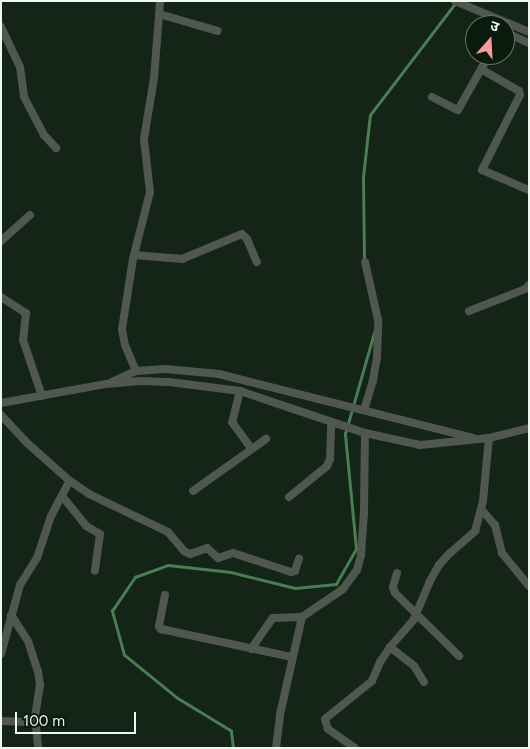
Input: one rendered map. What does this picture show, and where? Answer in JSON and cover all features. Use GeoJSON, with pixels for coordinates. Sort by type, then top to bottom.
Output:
{"type":"FeatureCollection","features":[{"type":"Feature","properties":{"kind":"street"},"geometry":{"type":"LineString","coordinates":[[136,371],[122,335],[134,255],[150,192],[146,172],[144,133],[154,78],[160,1]]}},
{"type":"Feature","properties":{"kind":"street"},"geometry":{"type":"LineString","coordinates":[[455,1],[526,31]]}},
{"type":"Feature","properties":{"kind":"street"},"geometry":{"type":"LineString","coordinates":[[159,14],[218,31]]}},
{"type":"Feature","properties":{"kind":"street"},"geometry":{"type":"LineString","coordinates":[[1,27],[20,67],[24,97],[44,135],[56,148]]}},
{"type":"Feature","properties":{"kind":"street"},"geometry":{"type":"LineString","coordinates":[[515,37],[529,43]]}},
{"type":"Feature","properties":{"kind":"street"},"geometry":{"type":"LineString","coordinates":[[432,98],[458,110],[484,65]]}},
{"type":"Feature","properties":{"kind":"street"},"geometry":{"type":"LineString","coordinates":[[481,70],[519,91],[520,95],[482,170],[529,190]]}},
{"type":"Feature","properties":{"kind":"street"},"geometry":{"type":"LineString","coordinates":[[1,241],[30,215]]}},
{"type":"Feature","properties":{"kind":"street"},"geometry":{"type":"LineString","coordinates":[[134,255],[182,259],[242,234],[247,239],[257,262]]}},
{"type":"Feature","properties":{"kind":"street"},"geometry":{"type":"LineString","coordinates":[[362,410],[373,380],[377,358],[378,320],[365,262]]}},
{"type":"Feature","properties":{"kind":"street"},"geometry":{"type":"LineString","coordinates":[[469,311],[525,289],[529,285]]}},
{"type":"Feature","properties":{"kind":"street"},"geometry":{"type":"LineString","coordinates":[[1,297],[26,313],[23,340],[42,396]]}},
{"type":"Feature","properties":{"kind":"street"},"geometry":{"type":"LineString","coordinates":[[106,384],[136,371],[166,369],[219,374],[477,439]]}},
{"type":"Feature","properties":{"kind":"street"},"geometry":{"type":"LineString","coordinates":[[1,403],[106,384],[138,381],[169,382],[240,391],[365,434],[427,445],[488,438],[529,428]]}},
{"type":"Feature","properties":{"kind":"street"},"geometry":{"type":"LineString","coordinates":[[240,391],[232,422],[251,448]]}},
{"type":"Feature","properties":{"kind":"street"},"geometry":{"type":"LineString","coordinates":[[1,415],[26,442],[70,481],[89,494],[168,532],[190,554],[206,548],[218,558],[233,553],[291,572],[295,571],[299,559]]}},
{"type":"Feature","properties":{"kind":"street"},"geometry":{"type":"LineString","coordinates":[[289,498],[328,463],[335,423]]}},
{"type":"Feature","properties":{"kind":"street"},"geometry":{"type":"LineString","coordinates":[[251,649],[273,618],[302,617],[343,588],[357,570],[361,555],[364,512],[365,434]]}},
{"type":"Feature","properties":{"kind":"street"},"geometry":{"type":"LineString","coordinates":[[355,748],[328,730],[325,719],[372,681],[380,662],[390,647],[413,621],[440,565],[449,554],[475,531],[481,510],[488,438]]}},
{"type":"Feature","properties":{"kind":"street"},"geometry":{"type":"LineString","coordinates":[[193,491],[266,439]]}},
{"type":"Feature","properties":{"kind":"street"},"geometry":{"type":"LineString","coordinates":[[1,654],[20,585],[37,558],[51,516],[70,481]]}},
{"type":"Feature","properties":{"kind":"street"},"geometry":{"type":"LineString","coordinates":[[62,496],[86,526],[100,534],[95,571]]}},
{"type":"Feature","properties":{"kind":"street"},"geometry":{"type":"LineString","coordinates":[[481,510],[495,525],[502,553],[529,586]]}},
{"type":"Feature","properties":{"kind":"street"},"geometry":{"type":"LineString","coordinates":[[397,573],[393,590],[459,656]]}},
{"type":"Feature","properties":{"kind":"street"},"geometry":{"type":"LineString","coordinates":[[165,595],[159,626],[161,629],[292,657]]}},
{"type":"Feature","properties":{"kind":"street"},"geometry":{"type":"LineString","coordinates":[[11,614],[28,641],[38,670],[40,685],[35,722],[38,748]]}},
{"type":"Feature","properties":{"kind":"street"},"geometry":{"type":"LineString","coordinates":[[276,748],[292,657],[302,617]]}},
{"type":"Feature","properties":{"kind":"street"},"geometry":{"type":"LineString","coordinates":[[390,647],[414,666],[424,682]]}},
{"type":"Feature","properties":{"kind":"street"},"geometry":{"type":"LineString","coordinates":[[1,721],[35,722]]}},
{"type":"Feature","properties":{"kind":"waterway"},"geometry":{"type":"LineString","coordinates":[[364,260],[363,177],[370,115],[456,2]]}},
{"type":"Feature","properties":{"kind":"waterway"},"geometry":{"type":"LineString","coordinates":[[233,748],[231,731],[177,698],[124,655],[112,611],[135,577],[168,565],[231,572],[295,588],[336,584],[356,549],[345,434],[374,333]]}}]}
